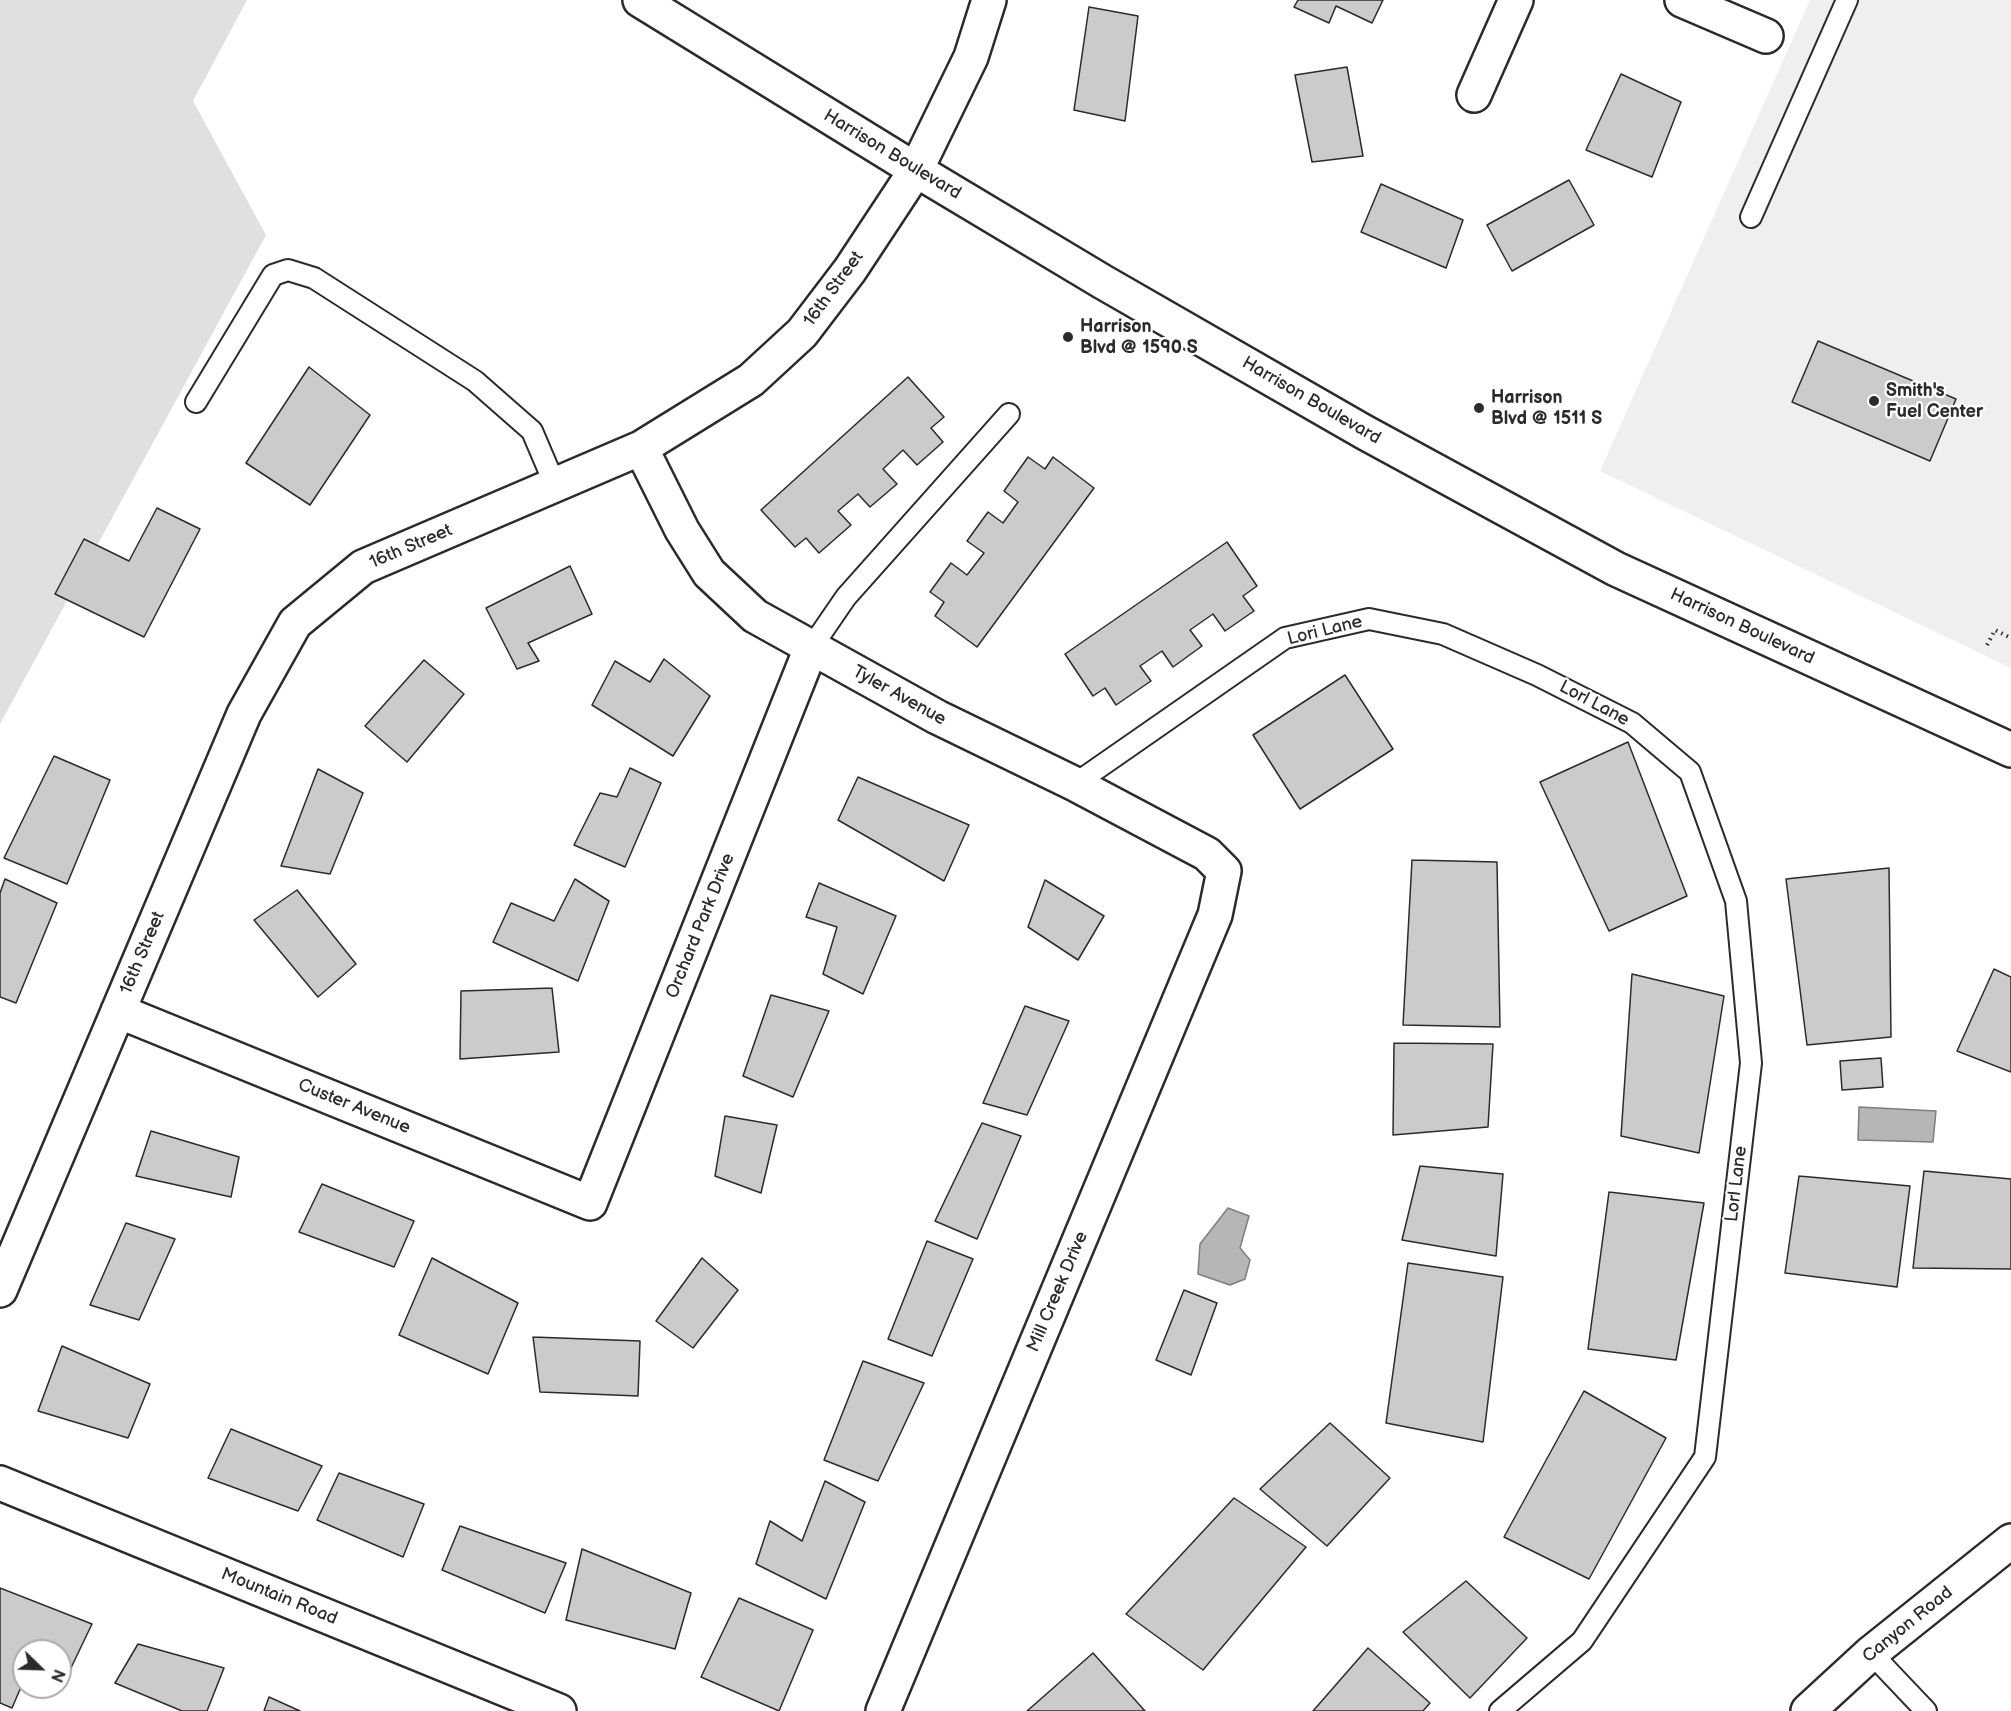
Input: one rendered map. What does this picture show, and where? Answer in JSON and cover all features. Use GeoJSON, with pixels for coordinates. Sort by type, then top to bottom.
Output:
{"type":"FeatureCollection","features":[{"type":"Feature","properties":{"kind":"street","name":"Harrison Boulevard"},"geometry":{"type":"LineString","coordinates":[[640,0],[916,171],[1103,282],[1354,426],[1617,569],[2011,750]]}},
{"type":"Feature","properties":{"kind":"street","name":"16th Street"},"geometry":{"type":"LineString","coordinates":[[0,1290],[244,714],[295,623],[363,567],[641,448],[751,380],[802,333],[850,270],[916,171],[971,57],[989,0]]}},
{"type":"Feature","properties":{"kind":"street"},"geometry":{"type":"LineString","coordinates":[[1474,95],[1516,0]]}},
{"type":"Feature","properties":{"kind":"street"},"geometry":{"type":"LineString","coordinates":[[1682,0],[1767,36]]}},
{"type":"Feature","properties":{"kind":"street","name":"Tyler Avenue"},"geometry":{"type":"LineString","coordinates":[[641,448],[682,530],[709,573],[755,616],[937,717],[1075,784],[1207,854],[1224,871]]}},
{"type":"Feature","properties":{"kind":"street","name":"Orchard Park Drive"},"geometry":{"type":"LineString","coordinates":[[590,1203],[811,648]]}},
{"type":"Feature","properties":{"kind":"street","name":"Mill Creek Drive"},"geometry":{"type":"LineString","coordinates":[[883,1711],[1215,915],[1224,871]]}},
{"type":"Feature","properties":{"kind":"street","name":"Custer Avenue"},"geometry":{"type":"LineString","coordinates":[[118,1011],[590,1203]]}},
{"type":"Feature","properties":{"kind":"street","name":"Mountain Road"},"geometry":{"type":"LineString","coordinates":[[0,1483],[559,1711]]}},
{"type":"Feature","properties":{"kind":"street","name":"Canyon Road"},"geometry":{"type":"LineString","coordinates":[[1808,1711],[1871,1653],[2011,1541]]}},
{"type":"Feature","properties":{"kind":"lane"},"geometry":{"type":"LineString","coordinates":[[1751,217],[1847,0]]}},
{"type":"Feature","properties":{"kind":"lane"},"geometry":{"type":"LineString","coordinates":[[196,402],[273,275],[288,270],[314,278],[475,381],[532,431],[555,485]]}},
{"type":"Feature","properties":{"kind":"lane"},"geometry":{"type":"LineString","coordinates":[[811,648],[846,597],[1009,414]]}},
{"type":"Feature","properties":{"kind":"lane","name":"Lori Lane"},"geometry":{"type":"LineString","coordinates":[[1075,784],[1285,638],[1369,619],[1443,634],[1537,675]]}},
{"type":"Feature","properties":{"kind":"lane","name":"Lorl Lane"},"geometry":{"type":"LineString","coordinates":[[1500,1711],[1582,1641],[1705,1457],[1751,1063],[1736,902],[1690,772],[1632,723],[1537,675]]}},
{"type":"Feature","properties":{"kind":"lane"},"geometry":{"type":"LineString","coordinates":[[1871,1653],[1926,1711]]}},
{"type":"Feature","properties":{"kind":"path"},"geometry":{"type":"LineString","coordinates":[[1987,645],[1995,630],[2011,638]]}},
{"type":"Feature","properties":{"kind":"shaded area"},"geometry":{"type":"Polygon","coordinates":[[[0,0],[247,0],[193,101],[266,235],[0,724],[0,0]]]}},
{"type":"Feature","properties":{"kind":"shaded area"},"geometry":{"type":"Polygon","coordinates":[[[1810,0],[2011,0],[2011,668],[1600,471],[1810,0]]]}},
{"type":"Feature","properties":{"kind":"shaded area"},"geometry":{"type":"Polygon","coordinates":[[[1859,1107],[1936,1111],[1933,1142],[1858,1140],[1859,1107]]]}},
{"type":"Feature","properties":{"kind":"shaded area"},"geometry":{"type":"Polygon","coordinates":[[[1228,1208],[1249,1216],[1240,1248],[1250,1260],[1245,1279],[1230,1285],[1198,1274],[1200,1244],[1228,1208]]]}},
{"type":"Feature","properties":{"kind":"building"},"geometry":{"type":"Polygon","coordinates":[[[1298,0],[1383,0],[1372,23],[1336,6],[1329,23],[1294,7],[1298,0]]]}},
{"type":"Feature","properties":{"kind":"building"},"geometry":{"type":"Polygon","coordinates":[[[1089,7],[1138,16],[1125,121],[1074,110],[1089,7]]]}},
{"type":"Feature","properties":{"kind":"building"},"geometry":{"type":"Polygon","coordinates":[[[1347,67],[1363,156],[1312,162],[1295,75],[1347,67]]]}},
{"type":"Feature","properties":{"kind":"building"},"geometry":{"type":"Polygon","coordinates":[[[1621,74],[1681,102],[1652,177],[1586,150],[1621,74]]]}},
{"type":"Feature","properties":{"kind":"building"},"geometry":{"type":"Polygon","coordinates":[[[1569,180],[1594,225],[1512,271],[1487,225],[1569,180]]]}},
{"type":"Feature","properties":{"kind":"building"},"geometry":{"type":"Polygon","coordinates":[[[1381,184],[1463,220],[1446,268],[1361,232],[1381,184]]]}},
{"type":"Feature","properties":{"kind":"building","name":"Smith's Fuel Center"},"geometry":{"type":"Polygon","coordinates":[[[1818,341],[1956,399],[1930,461],[1792,402],[1818,341]]]}},
{"type":"Feature","properties":{"kind":"building"},"geometry":{"type":"Polygon","coordinates":[[[309,367],[370,415],[310,505],[246,463],[309,367]]]}},
{"type":"Feature","properties":{"kind":"building"},"geometry":{"type":"Polygon","coordinates":[[[908,377],[944,417],[931,428],[943,442],[917,465],[903,450],[883,469],[897,484],[870,507],[858,494],[838,511],[851,525],[819,553],[806,538],[795,547],[761,510],[908,377]]]}},
{"type":"Feature","properties":{"kind":"building"},"geometry":{"type":"Polygon","coordinates":[[[1028,457],[1045,469],[1053,457],[1094,488],[977,647],[935,616],[944,602],[930,592],[951,563],[967,575],[984,553],[967,541],[988,512],[1003,523],[1018,502],[1004,491],[1028,457]]]}},
{"type":"Feature","properties":{"kind":"building"},"geometry":{"type":"Polygon","coordinates":[[[157,508],[200,529],[144,637],[55,594],[84,539],[129,561],[157,508]]]}},
{"type":"Feature","properties":{"kind":"building"},"geometry":{"type":"Polygon","coordinates":[[[1227,542],[1257,586],[1243,596],[1254,611],[1225,631],[1213,614],[1190,630],[1202,646],[1173,667],[1162,651],[1140,666],[1151,681],[1116,705],[1105,688],[1093,696],[1065,654],[1227,542]]]}},
{"type":"Feature","properties":{"kind":"building"},"geometry":{"type":"Polygon","coordinates":[[[570,566],[592,614],[528,643],[539,661],[517,669],[486,608],[570,566]]]}},
{"type":"Feature","properties":{"kind":"building"},"geometry":{"type":"Polygon","coordinates":[[[664,659],[710,696],[673,756],[592,705],[615,661],[650,682],[664,659]]]}},
{"type":"Feature","properties":{"kind":"building"},"geometry":{"type":"Polygon","coordinates":[[[424,660],[464,694],[407,762],[365,726],[424,660]]]}},
{"type":"Feature","properties":{"kind":"building"},"geometry":{"type":"Polygon","coordinates":[[[1345,675],[1393,749],[1300,809],[1253,735],[1345,675]]]}},
{"type":"Feature","properties":{"kind":"building"},"geometry":{"type":"Polygon","coordinates":[[[1628,742],[1687,896],[1609,931],[1540,782],[1628,742]]]}},
{"type":"Feature","properties":{"kind":"building"},"geometry":{"type":"Polygon","coordinates":[[[54,756],[110,780],[67,884],[4,858],[54,756]]]}},
{"type":"Feature","properties":{"kind":"building"},"geometry":{"type":"Polygon","coordinates":[[[630,768],[661,783],[625,867],[574,845],[600,793],[617,797],[630,768]]]}},
{"type":"Feature","properties":{"kind":"building"},"geometry":{"type":"Polygon","coordinates":[[[318,769],[363,793],[330,874],[281,866],[318,769]]]}},
{"type":"Feature","properties":{"kind":"building"},"geometry":{"type":"Polygon","coordinates":[[[858,777],[969,825],[944,881],[838,820],[858,777]]]}},
{"type":"Feature","properties":{"kind":"building"},"geometry":{"type":"Polygon","coordinates":[[[1412,860],[1497,862],[1500,1027],[1403,1025],[1412,860]]]}},
{"type":"Feature","properties":{"kind":"building"},"geometry":{"type":"Polygon","coordinates":[[[1889,868],[1891,1037],[1807,1045],[1786,879],[1889,868]]]}},
{"type":"Feature","properties":{"kind":"building"},"geometry":{"type":"Polygon","coordinates":[[[5,879],[57,903],[16,1003],[0,997],[0,893],[5,879]]]}},
{"type":"Feature","properties":{"kind":"building"},"geometry":{"type":"Polygon","coordinates":[[[575,879],[609,901],[578,981],[493,942],[511,903],[554,921],[575,879]]]}},
{"type":"Feature","properties":{"kind":"building"},"geometry":{"type":"Polygon","coordinates":[[[1045,880],[1104,916],[1078,960],[1028,927],[1045,880]]]}},
{"type":"Feature","properties":{"kind":"building"},"geometry":{"type":"Polygon","coordinates":[[[819,883],[896,916],[863,994],[823,974],[837,927],[806,917],[819,883]]]}},
{"type":"Feature","properties":{"kind":"building"},"geometry":{"type":"Polygon","coordinates":[[[297,890],[356,964],[318,997],[254,920],[297,890]]]}},
{"type":"Feature","properties":{"kind":"building"},"geometry":{"type":"Polygon","coordinates":[[[1994,969],[2011,977],[2011,1072],[1957,1051],[1994,969]]]}},
{"type":"Feature","properties":{"kind":"building"},"geometry":{"type":"Polygon","coordinates":[[[1632,974],[1724,996],[1699,1153],[1621,1136],[1632,974]]]}},
{"type":"Feature","properties":{"kind":"building"},"geometry":{"type":"Polygon","coordinates":[[[552,988],[559,1052],[460,1059],[461,991],[552,988]]]}},
{"type":"Feature","properties":{"kind":"building"},"geometry":{"type":"Polygon","coordinates":[[[771,995],[829,1011],[793,1097],[743,1076],[771,995]]]}},
{"type":"Feature","properties":{"kind":"building"},"geometry":{"type":"Polygon","coordinates":[[[1025,1006],[1069,1021],[1027,1115],[983,1103],[1025,1006]]]}},
{"type":"Feature","properties":{"kind":"building"},"geometry":{"type":"Polygon","coordinates":[[[1394,1043],[1493,1044],[1488,1127],[1393,1135],[1394,1043]]]}},
{"type":"Feature","properties":{"kind":"building"},"geometry":{"type":"Polygon","coordinates":[[[1881,1058],[1883,1087],[1842,1090],[1840,1061],[1881,1058]]]}},
{"type":"Feature","properties":{"kind":"building"},"geometry":{"type":"Polygon","coordinates":[[[725,1116],[777,1125],[761,1193],[715,1176],[725,1116]]]}},
{"type":"Feature","properties":{"kind":"building"},"geometry":{"type":"Polygon","coordinates":[[[982,1123],[1021,1136],[977,1239],[935,1221],[982,1123]]]}},
{"type":"Feature","properties":{"kind":"building"},"geometry":{"type":"Polygon","coordinates":[[[151,1131],[239,1157],[231,1197],[136,1176],[151,1131]]]}},
{"type":"Feature","properties":{"kind":"building"},"geometry":{"type":"Polygon","coordinates":[[[1420,1166],[1503,1174],[1496,1256],[1402,1240],[1420,1166]]]}},
{"type":"Feature","properties":{"kind":"building"},"geometry":{"type":"Polygon","coordinates":[[[1924,1171],[2011,1179],[2011,1269],[1913,1268],[1924,1171]]]}},
{"type":"Feature","properties":{"kind":"building"},"geometry":{"type":"Polygon","coordinates":[[[1799,1176],[1910,1186],[1897,1287],[1785,1273],[1799,1176]]]}},
{"type":"Feature","properties":{"kind":"building"},"geometry":{"type":"Polygon","coordinates":[[[322,1184],[414,1221],[394,1267],[299,1232],[322,1184]]]}},
{"type":"Feature","properties":{"kind":"building"},"geometry":{"type":"Polygon","coordinates":[[[1609,1192],[1704,1203],[1676,1360],[1588,1349],[1609,1192]]]}},
{"type":"Feature","properties":{"kind":"building"},"geometry":{"type":"Polygon","coordinates":[[[126,1223],[175,1239],[139,1320],[90,1305],[126,1223]]]}},
{"type":"Feature","properties":{"kind":"building"},"geometry":{"type":"Polygon","coordinates":[[[927,1241],[973,1259],[932,1356],[888,1339],[927,1241]]]}},
{"type":"Feature","properties":{"kind":"building"},"geometry":{"type":"Polygon","coordinates":[[[432,1258],[518,1303],[488,1374],[399,1335],[432,1258]]]}},
{"type":"Feature","properties":{"kind":"building"},"geometry":{"type":"Polygon","coordinates":[[[702,1258],[738,1290],[693,1348],[656,1321],[702,1258]]]}},
{"type":"Feature","properties":{"kind":"building"},"geometry":{"type":"Polygon","coordinates":[[[1408,1263],[1503,1277],[1483,1442],[1386,1423],[1408,1263]]]}},
{"type":"Feature","properties":{"kind":"building"},"geometry":{"type":"Polygon","coordinates":[[[1184,1290],[1217,1303],[1191,1375],[1156,1360],[1184,1290]]]}},
{"type":"Feature","properties":{"kind":"building"},"geometry":{"type":"Polygon","coordinates":[[[533,1337],[640,1341],[638,1396],[540,1392],[533,1337]]]}},
{"type":"Feature","properties":{"kind":"building"},"geometry":{"type":"Polygon","coordinates":[[[62,1346],[150,1384],[128,1438],[38,1411],[62,1346]]]}},
{"type":"Feature","properties":{"kind":"building"},"geometry":{"type":"Polygon","coordinates":[[[863,1361],[924,1383],[878,1481],[824,1460],[863,1361]]]}},
{"type":"Feature","properties":{"kind":"building"},"geometry":{"type":"Polygon","coordinates":[[[1584,1391],[1666,1438],[1589,1579],[1504,1537],[1584,1391]]]}},
{"type":"Feature","properties":{"kind":"building"},"geometry":{"type":"Polygon","coordinates":[[[1330,1423],[1390,1478],[1327,1546],[1260,1489],[1330,1423]]]}},
{"type":"Feature","properties":{"kind":"building"},"geometry":{"type":"Polygon","coordinates":[[[231,1429],[322,1466],[298,1511],[208,1478],[231,1429]]]}},
{"type":"Feature","properties":{"kind":"building"},"geometry":{"type":"Polygon","coordinates":[[[339,1473],[424,1504],[403,1557],[317,1520],[339,1473]]]}},
{"type":"Feature","properties":{"kind":"building"},"geometry":{"type":"Polygon","coordinates":[[[825,1481],[865,1502],[826,1599],[756,1564],[770,1521],[802,1541],[825,1481]]]}},
{"type":"Feature","properties":{"kind":"building"},"geometry":{"type":"Polygon","coordinates":[[[1234,1498],[1306,1547],[1203,1670],[1126,1614],[1234,1498]]]}},
{"type":"Feature","properties":{"kind":"building"},"geometry":{"type":"Polygon","coordinates":[[[460,1526],[566,1563],[545,1613],[442,1570],[460,1526]]]}},
{"type":"Feature","properties":{"kind":"building"},"geometry":{"type":"Polygon","coordinates":[[[582,1549],[691,1593],[675,1649],[566,1620],[582,1549]]]}},
{"type":"Feature","properties":{"kind":"building"},"geometry":{"type":"Polygon","coordinates":[[[1466,1581],[1527,1638],[1470,1698],[1403,1632],[1466,1581]]]}},
{"type":"Feature","properties":{"kind":"building"},"geometry":{"type":"Polygon","coordinates":[[[0,1588],[92,1624],[72,1666],[72,1639],[12,1639],[12,1699],[16,1699],[12,1708],[0,1703],[0,1588]]]}},
{"type":"Feature","properties":{"kind":"building"},"geometry":{"type":"Polygon","coordinates":[[[739,1598],[813,1630],[779,1711],[701,1677],[739,1598]]]}},
{"type":"Feature","properties":{"kind":"building"},"geometry":{"type":"Polygon","coordinates":[[[138,1644],[224,1668],[207,1711],[182,1711],[115,1683],[138,1644]]]}},
{"type":"Feature","properties":{"kind":"building"},"geometry":{"type":"Polygon","coordinates":[[[1368,1648],[1430,1703],[1423,1711],[1313,1711],[1368,1648]]]}},
{"type":"Feature","properties":{"kind":"building"},"geometry":{"type":"Polygon","coordinates":[[[1093,1653],[1145,1711],[1027,1711],[1093,1653]]]}},
{"type":"Feature","properties":{"kind":"building"},"geometry":{"type":"Polygon","coordinates":[[[269,1697],[300,1711],[264,1711],[269,1697]]]}},
{"type":"Feature","properties":{"kind":"place","name":"Harrison Blvd @ 1590 S"},"geometry":{"type":"Point","coordinates":[1068,337]}},
{"type":"Feature","properties":{"kind":"place","name":"Smith's Fuel Center"},"geometry":{"type":"Point","coordinates":[1874,401]}},
{"type":"Feature","properties":{"kind":"place","name":"Harrison Blvd @ 1511 S"},"geometry":{"type":"Point","coordinates":[1479,408]}}]}
